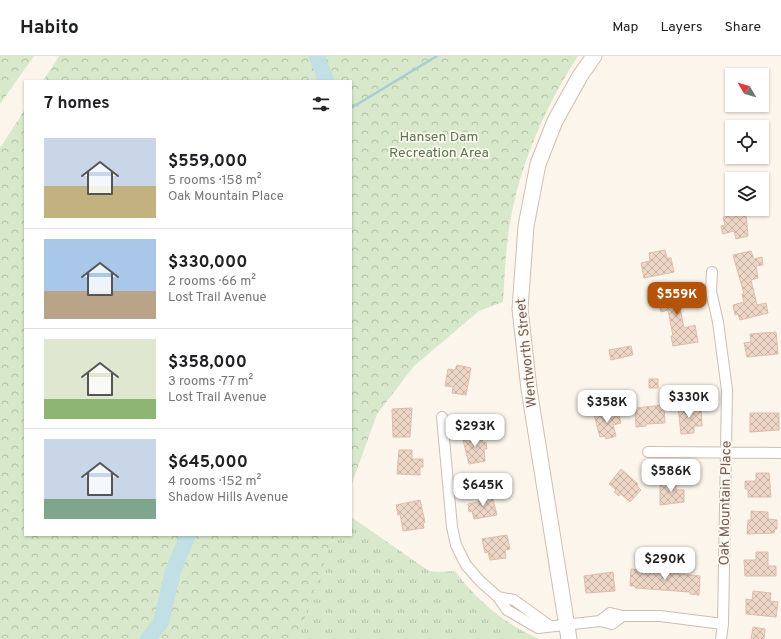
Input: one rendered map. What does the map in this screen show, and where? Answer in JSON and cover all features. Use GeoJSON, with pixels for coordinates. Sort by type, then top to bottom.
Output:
{"type":"FeatureCollection","features":[{"type":"Feature","properties":{"kind":"main road","name":"Wentworth Street"},"geometry":{"type":"LineString","coordinates":[[569,639],[529,389],[520,309],[526,226],[538,164],[554,121],[580,76],[594,56]]}},
{"type":"Feature","properties":{"kind":"street","name":"Oak Mountain Place"},"geometry":{"type":"LineString","coordinates":[[712,272],[711,290],[718,322],[727,390],[723,624],[721,639]]}},
{"type":"Feature","properties":{"kind":"street"},"geometry":{"type":"LineString","coordinates":[[442,417],[452,527],[456,545],[466,565],[480,581],[498,596],[507,610],[538,628],[600,621],[610,613],[623,616],[660,616],[723,624]]}},
{"type":"Feature","properties":{"kind":"street"},"geometry":{"type":"LineString","coordinates":[[648,452],[781,453]]}},
{"type":"Feature","properties":{"kind":"street"},"geometry":{"type":"LineString","coordinates":[[498,596],[514,600],[550,626]]}},
{"type":"Feature","properties":{"kind":"street"},"geometry":{"type":"LineString","coordinates":[[516,616],[516,609],[523,607]]}},
{"type":"Feature","properties":{"kind":"green space"},"geometry":{"type":"Polygon","coordinates":[[[0,56],[34,56],[0,104],[0,56]]]}},
{"type":"Feature","properties":{"kind":"green space","name":"Hansen Dam Recreation Area"},"geometry":{"type":"Polygon","coordinates":[[[59,56],[578,56],[547,110],[524,167],[513,207],[509,230],[503,302],[479,311],[414,366],[377,414],[352,483],[352,80],[44,80],[59,56]]]}},
{"type":"Feature","properties":{"kind":"green space"},"geometry":{"type":"Polygon","coordinates":[[[24,111],[24,536],[334,536],[297,639],[0,639],[0,148],[24,111]]]}},
{"type":"Feature","properties":{"kind":"green space"},"geometry":{"type":"Polygon","coordinates":[[[352,518],[429,571],[455,571],[472,592],[492,611],[515,627],[539,639],[231,639],[289,536],[352,536],[352,518]]]}},
{"type":"Feature","properties":{"kind":"building"},"geometry":{"type":"Polygon","coordinates":[[[746,216],[748,236],[736,239],[734,231],[723,234],[721,226],[725,225],[723,217],[746,216]]]}},
{"type":"Feature","properties":{"kind":"building"},"geometry":{"type":"Polygon","coordinates":[[[665,250],[667,258],[671,258],[674,272],[644,278],[641,263],[650,261],[649,253],[665,250]]]}},
{"type":"Feature","properties":{"kind":"building"},"geometry":{"type":"Polygon","coordinates":[[[751,251],[754,259],[762,257],[763,265],[756,266],[758,278],[751,280],[757,305],[766,303],[768,313],[740,320],[738,314],[735,315],[733,305],[744,302],[742,294],[744,294],[733,255],[751,251]]]}},
{"type":"Feature","properties":{"kind":"building"},"geometry":{"type":"Polygon","coordinates":[[[677,285],[678,293],[685,292],[686,307],[680,308],[684,328],[695,325],[698,342],[673,346],[671,336],[673,336],[668,310],[661,312],[657,298],[661,296],[660,289],[677,285]]]}},
{"type":"Feature","properties":{"kind":"building"},"geometry":{"type":"Polygon","coordinates":[[[776,332],[778,354],[747,357],[744,343],[751,342],[750,334],[776,332]]]}},
{"type":"Feature","properties":{"kind":"building"},"geometry":{"type":"Polygon","coordinates":[[[631,346],[633,355],[611,360],[609,350],[631,346]]]}},
{"type":"Feature","properties":{"kind":"building"},"geometry":{"type":"Polygon","coordinates":[[[457,365],[471,368],[466,395],[452,393],[453,387],[445,386],[448,369],[455,370],[457,365]]]}},
{"type":"Feature","properties":{"kind":"building"},"geometry":{"type":"Polygon","coordinates":[[[649,379],[658,379],[658,388],[649,388],[649,379]]]}},
{"type":"Feature","properties":{"kind":"building"},"geometry":{"type":"Polygon","coordinates":[[[664,405],[665,423],[646,424],[646,426],[636,427],[635,408],[664,405]]]}},
{"type":"Feature","properties":{"kind":"building"},"geometry":{"type":"Polygon","coordinates":[[[692,405],[693,409],[701,409],[702,426],[694,426],[694,433],[681,434],[678,407],[692,405]]]}},
{"type":"Feature","properties":{"kind":"building"},"geometry":{"type":"Polygon","coordinates":[[[412,408],[410,437],[393,437],[392,409],[412,408]]]}},
{"type":"Feature","properties":{"kind":"building"},"geometry":{"type":"Polygon","coordinates":[[[618,412],[621,423],[613,425],[616,436],[606,439],[605,436],[600,437],[594,415],[603,413],[605,415],[618,412]]]}},
{"type":"Feature","properties":{"kind":"building"},"geometry":{"type":"Polygon","coordinates":[[[750,413],[779,413],[779,430],[750,432],[750,413]]]}},
{"type":"Feature","properties":{"kind":"building"},"geometry":{"type":"Polygon","coordinates":[[[481,433],[483,443],[486,442],[487,449],[484,449],[485,461],[469,464],[462,436],[481,433]]]}},
{"type":"Feature","properties":{"kind":"building"},"geometry":{"type":"Polygon","coordinates":[[[399,450],[412,450],[412,459],[423,459],[423,467],[420,467],[420,475],[397,474],[399,450]]]}},
{"type":"Feature","properties":{"kind":"building"},"geometry":{"type":"Polygon","coordinates":[[[621,469],[638,484],[637,486],[641,490],[630,502],[621,494],[619,496],[614,492],[616,490],[609,484],[621,469]]]}},
{"type":"Feature","properties":{"kind":"building"},"geometry":{"type":"Polygon","coordinates":[[[756,473],[769,473],[771,497],[748,497],[748,489],[745,489],[745,481],[756,481],[756,473]]]}},
{"type":"Feature","properties":{"kind":"building"},"geometry":{"type":"Polygon","coordinates":[[[665,479],[676,479],[676,490],[684,490],[684,502],[660,505],[660,482],[665,482],[665,479]]]}},
{"type":"Feature","properties":{"kind":"building"},"geometry":{"type":"Polygon","coordinates":[[[491,492],[497,515],[474,519],[472,511],[469,512],[468,504],[479,502],[478,494],[491,492]]]}},
{"type":"Feature","properties":{"kind":"building"},"geometry":{"type":"Polygon","coordinates":[[[420,500],[425,522],[423,523],[424,528],[403,531],[400,514],[398,515],[396,505],[420,500]]]}},
{"type":"Feature","properties":{"kind":"building"},"geometry":{"type":"Polygon","coordinates":[[[751,511],[768,512],[768,519],[777,520],[777,529],[775,529],[774,533],[747,534],[748,520],[751,520],[751,511]]]}},
{"type":"Feature","properties":{"kind":"building"},"geometry":{"type":"Polygon","coordinates":[[[507,535],[510,549],[505,550],[506,558],[490,560],[488,552],[485,553],[482,539],[507,535]]]}},
{"type":"Feature","properties":{"kind":"building"},"geometry":{"type":"Polygon","coordinates":[[[756,552],[768,552],[768,566],[776,566],[776,576],[745,576],[744,560],[756,560],[756,552]]]}},
{"type":"Feature","properties":{"kind":"building"},"geometry":{"type":"Polygon","coordinates":[[[631,569],[700,576],[699,595],[690,594],[690,592],[635,588],[635,586],[630,586],[631,569]]]}},
{"type":"Feature","properties":{"kind":"building"},"geometry":{"type":"Polygon","coordinates":[[[613,572],[615,591],[586,593],[584,576],[613,572]]]}},
{"type":"Feature","properties":{"kind":"building"},"geometry":{"type":"Polygon","coordinates":[[[753,591],[771,593],[770,601],[778,602],[776,617],[746,614],[746,599],[752,600],[753,591]]]}},
{"type":"Feature","properties":{"kind":"building"},"geometry":{"type":"Polygon","coordinates":[[[753,627],[765,629],[764,639],[751,639],[753,627]]]}},
{"type":"Feature","properties":{"kind":"waterway"},"geometry":{"type":"LineString","coordinates":[[317,56],[326,80]]}},
{"type":"Feature","properties":{"kind":"waterway"},"geometry":{"type":"LineString","coordinates":[[352,107],[437,56]]}},
{"type":"Feature","properties":{"kind":"waterway"},"geometry":{"type":"LineString","coordinates":[[148,639],[161,622],[173,571],[188,536]]}}]}
